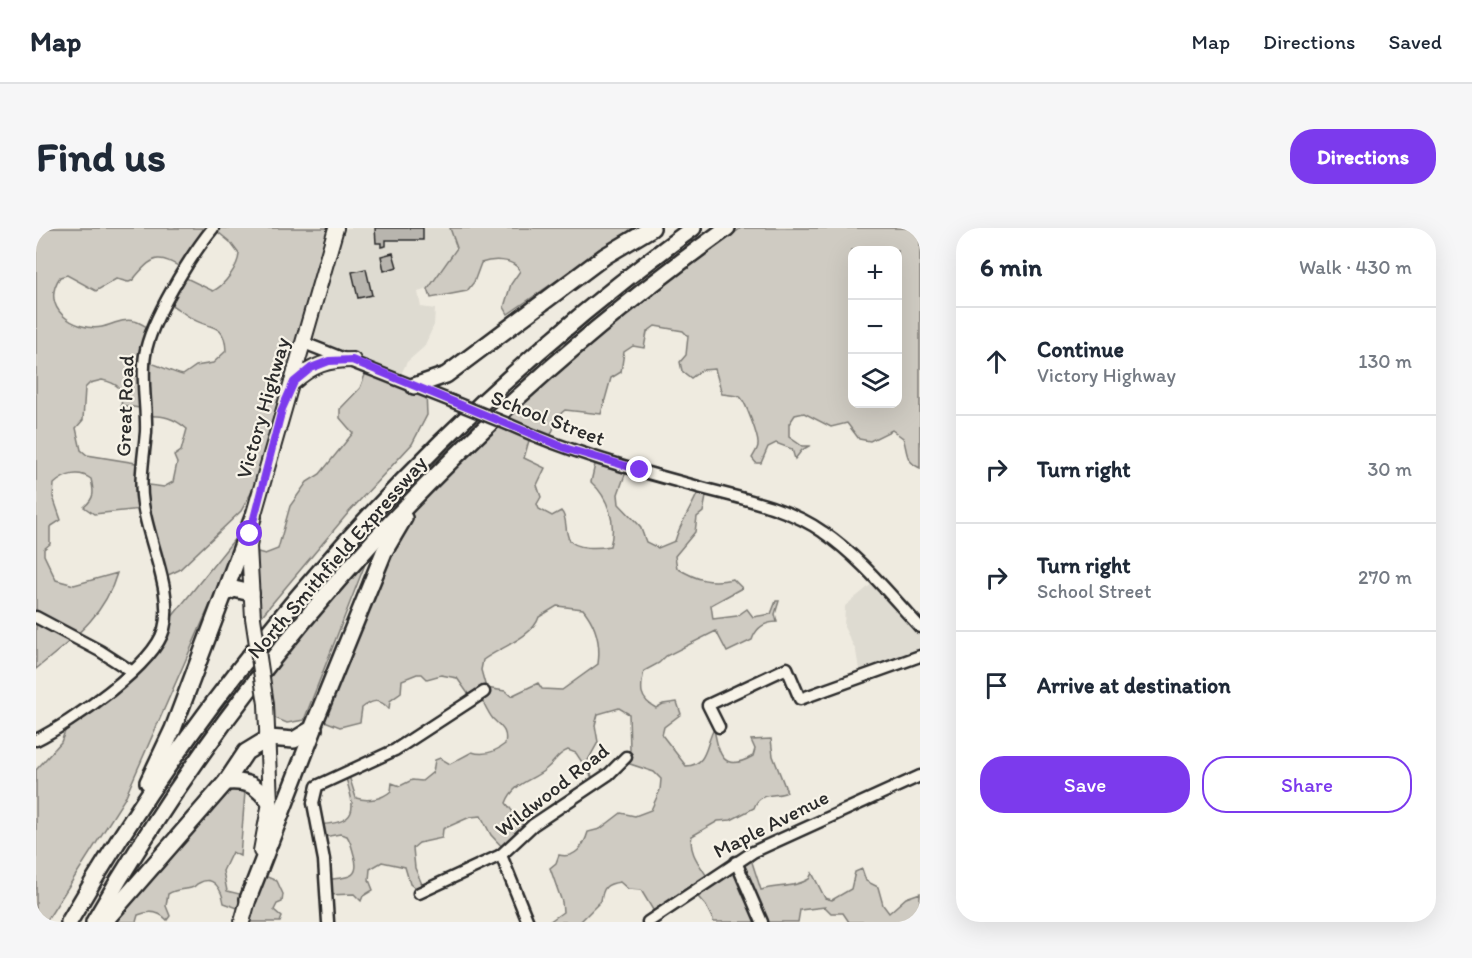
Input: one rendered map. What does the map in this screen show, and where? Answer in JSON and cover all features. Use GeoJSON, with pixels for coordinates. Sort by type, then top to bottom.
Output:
{"type":"FeatureCollection","features":[{"type":"Feature","properties":{"kind":"highway"},"geometry":{"type":"LineString","coordinates":[[414,386],[446,375],[605,256],[652,228]]}},
{"type":"Feature","properties":{"kind":"highway","name":"North Smithfield Expressway"},"geometry":{"type":"LineString","coordinates":[[69,922],[129,823],[222,692],[309,585],[388,497],[498,387],[555,335],[693,228]]}},
{"type":"Feature","properties":{"kind":"highway","name":"North Smithfield Expressway"},"geometry":{"type":"LineString","coordinates":[[94,922],[158,816],[242,699],[353,564],[436,475],[500,412],[582,339],[727,228]]}},
{"type":"Feature","properties":{"kind":"highway"},"geometry":{"type":"LineString","coordinates":[[248,899],[384,552],[409,510],[436,475]]}},
{"type":"Feature","properties":{"kind":"highway"},"geometry":{"type":"LineString","coordinates":[[129,823],[173,729],[253,517]]}},
{"type":"Feature","properties":{"kind":"highway"},"geometry":{"type":"LineString","coordinates":[[224,594],[234,589],[250,593]]}},
{"type":"Feature","properties":{"kind":"highway"},"geometry":{"type":"LineString","coordinates":[[104,922],[226,782],[246,752],[269,738],[299,739],[308,734],[318,720]]}},
{"type":"Feature","properties":{"kind":"highway"},"geometry":{"type":"LineString","coordinates":[[226,782],[240,781],[252,784],[270,803]]}},
{"type":"Feature","properties":{"kind":"main road","name":"Victory Highway"},"geometry":{"type":"LineString","coordinates":[[242,922],[270,803],[266,704],[250,593],[249,547],[253,517],[282,409],[294,382],[336,228]]}},
{"type":"Feature","properties":{"kind":"main road"},"geometry":{"type":"LineString","coordinates":[[294,382],[311,368],[329,361],[352,360]]}},
{"type":"Feature","properties":{"kind":"street","name":"Great Road"},"geometry":{"type":"LineString","coordinates":[[36,740],[91,707],[150,651],[165,627],[166,606],[141,492],[147,408],[144,356],[152,332],[184,270],[213,228]]}},
{"type":"Feature","properties":{"kind":"street","name":"School Street"},"geometry":{"type":"LineString","coordinates":[[304,343],[352,360],[590,457],[763,505],[797,518],[822,531],[849,553],[920,627]]}},
{"type":"Feature","properties":{"kind":"street"},"geometry":{"type":"LineString","coordinates":[[36,617],[131,670]]}},
{"type":"Feature","properties":{"kind":"street"},"geometry":{"type":"LineString","coordinates":[[718,726],[708,705],[787,668],[800,699],[920,656]]}},
{"type":"Feature","properties":{"kind":"street"},"geometry":{"type":"LineString","coordinates":[[328,922],[324,860],[313,803],[316,789],[322,782],[395,750],[484,692]]}},
{"type":"Feature","properties":{"kind":"street","name":"Wildwood Road"},"geometry":{"type":"LineString","coordinates":[[419,893],[501,855],[533,825],[609,774],[626,757]]}},
{"type":"Feature","properties":{"kind":"street","name":"Maple Avenue"},"geometry":{"type":"LineString","coordinates":[[648,922],[736,862],[768,845],[920,776]]}},
{"type":"Feature","properties":{"kind":"street","name":"Wildwood Road"},"geometry":{"type":"LineString","coordinates":[[501,855],[528,922]]}},
{"type":"Feature","properties":{"kind":"street"},"geometry":{"type":"LineString","coordinates":[[736,862],[762,922]]}},
{"type":"Feature","properties":{"kind":"shaded area"},"geometry":{"type":"Polygon","coordinates":[[[36,228],[213,228],[335,228],[268,463],[241,511],[179,570],[166,576],[141,509],[94,514],[84,507],[93,494],[91,479],[72,474],[54,484],[53,497],[61,520],[50,527],[50,544],[44,549],[44,555],[56,580],[74,585],[117,573],[104,603],[95,616],[74,638],[36,669],[36,228]],[[213,228],[184,269],[163,259],[153,260],[132,281],[116,279],[96,291],[67,275],[60,277],[55,288],[54,299],[57,308],[71,322],[92,328],[126,320],[141,323],[151,329],[144,361],[183,375],[196,366],[213,363],[226,351],[225,341],[223,335],[215,328],[198,322],[167,302],[182,276],[213,291],[222,285],[230,276],[239,254],[230,242],[213,228]],[[102,380],[90,383],[85,388],[83,420],[76,428],[81,450],[87,455],[142,464],[142,484],[164,487],[173,482],[177,463],[174,456],[181,451],[187,429],[168,418],[146,416],[145,409],[121,405],[122,395],[119,388],[102,380]]]}},
{"type":"Feature","properties":{"kind":"shaded area"},"geometry":{"type":"Polygon","coordinates":[[[335,228],[450,228],[457,244],[444,270],[428,289],[418,292],[421,307],[435,309],[434,325],[424,347],[407,362],[399,378],[304,344],[335,228]]]}},
{"type":"Feature","properties":{"kind":"shaded area"},"geometry":{"type":"Polygon","coordinates":[[[450,228],[633,228],[508,314],[504,307],[511,284],[520,271],[508,262],[497,260],[481,263],[474,282],[467,291],[431,298],[428,289],[457,248],[450,228]]]}},
{"type":"Feature","properties":{"kind":"shaded area"},"geometry":{"type":"Polygon","coordinates":[[[741,228],[920,228],[920,468],[909,459],[903,438],[892,430],[870,441],[859,439],[847,423],[831,427],[804,413],[795,415],[789,424],[789,437],[802,446],[809,446],[802,450],[795,459],[792,449],[776,443],[768,447],[761,463],[756,463],[752,458],[758,441],[740,397],[722,394],[715,369],[702,370],[691,378],[682,371],[680,362],[686,355],[688,336],[683,331],[655,326],[647,332],[644,348],[633,346],[624,352],[621,372],[611,378],[601,414],[565,410],[559,415],[548,442],[530,437],[524,458],[545,468],[537,485],[541,497],[537,504],[539,509],[552,516],[561,511],[569,539],[572,543],[582,547],[610,546],[612,537],[610,511],[602,495],[591,482],[596,460],[627,469],[618,494],[619,504],[640,526],[646,542],[658,548],[675,541],[699,489],[707,492],[703,512],[697,517],[695,532],[675,556],[677,568],[704,580],[733,579],[742,588],[711,605],[713,619],[737,616],[747,609],[753,617],[771,614],[776,601],[779,601],[775,614],[777,622],[761,626],[752,640],[727,652],[716,631],[666,656],[659,663],[644,671],[642,693],[650,705],[656,708],[663,704],[677,702],[681,714],[664,727],[662,735],[686,766],[693,765],[702,758],[714,729],[718,747],[724,759],[729,762],[743,761],[753,756],[755,749],[751,740],[771,739],[773,756],[787,792],[764,797],[757,802],[754,808],[731,820],[718,821],[692,836],[693,853],[708,878],[750,856],[761,890],[798,884],[809,879],[812,873],[825,898],[832,900],[851,889],[855,872],[862,869],[866,881],[878,887],[883,905],[889,913],[906,898],[920,893],[920,922],[849,922],[843,913],[831,913],[825,907],[800,910],[798,922],[714,922],[706,906],[693,891],[656,915],[641,890],[628,889],[620,882],[606,887],[601,901],[580,922],[549,922],[563,912],[562,902],[550,868],[556,863],[559,855],[574,853],[584,842],[588,832],[600,829],[621,813],[635,816],[651,810],[660,790],[661,779],[654,772],[624,762],[630,750],[629,714],[619,708],[598,714],[595,725],[598,742],[586,764],[595,782],[576,753],[568,750],[509,796],[506,803],[526,829],[505,850],[491,835],[481,816],[470,817],[443,829],[442,838],[419,843],[413,848],[415,868],[424,889],[420,892],[410,884],[405,867],[382,862],[370,869],[369,880],[373,890],[363,896],[361,901],[354,894],[327,895],[325,880],[345,878],[353,874],[356,869],[347,836],[340,834],[319,838],[316,825],[340,821],[351,813],[351,798],[345,775],[348,773],[356,798],[375,799],[391,791],[392,783],[400,786],[412,780],[422,781],[433,772],[435,760],[440,758],[450,764],[472,752],[481,754],[505,744],[505,732],[491,717],[480,696],[471,698],[457,678],[441,675],[427,679],[422,674],[417,674],[402,680],[401,693],[390,701],[389,709],[376,701],[369,703],[362,708],[360,722],[340,727],[322,720],[378,571],[416,504],[561,363],[741,228]],[[557,606],[539,617],[536,624],[523,636],[483,660],[481,670],[486,688],[505,691],[511,696],[538,683],[542,689],[562,690],[598,664],[598,642],[594,628],[583,609],[557,606]]]}},
{"type":"Feature","properties":{"kind":"shaded area"},"geometry":{"type":"Polygon","coordinates":[[[368,367],[426,392],[427,415],[412,444],[349,512],[259,619],[256,581],[258,552],[265,554],[278,549],[290,506],[307,482],[320,474],[353,433],[340,418],[340,409],[360,388],[368,367]]]}},
{"type":"Feature","properties":{"kind":"shaded area"},"geometry":{"type":"Polygon","coordinates":[[[237,536],[227,566],[125,798],[46,922],[36,922],[36,770],[61,742],[68,723],[150,651],[163,628],[237,536]]]}},
{"type":"Feature","properties":{"kind":"shaded area"},"geometry":{"type":"Polygon","coordinates":[[[369,554],[304,720],[287,723],[270,716],[267,670],[369,554]]]}},
{"type":"Feature","properties":{"kind":"shaded area"},"geometry":{"type":"Polygon","coordinates":[[[874,582],[920,629],[920,656],[860,676],[856,651],[844,627],[845,606],[874,582]]]}},
{"type":"Feature","properties":{"kind":"shaded area"},"geometry":{"type":"Polygon","coordinates":[[[230,787],[245,792],[240,856],[232,852],[223,871],[227,891],[247,896],[260,874],[277,881],[283,894],[282,902],[277,904],[274,910],[282,917],[280,922],[241,922],[243,910],[224,903],[216,885],[213,882],[204,881],[193,888],[168,894],[166,906],[170,916],[167,920],[157,913],[146,912],[138,915],[136,922],[105,922],[230,787]]]}},
{"type":"Feature","properties":{"kind":"building"},"geometry":{"type":"Polygon","coordinates":[[[375,228],[423,228],[423,240],[386,240],[386,246],[381,247],[381,243],[376,243],[375,228]]]}},
{"type":"Feature","properties":{"kind":"building"},"geometry":{"type":"Polygon","coordinates":[[[393,253],[397,267],[384,271],[381,256],[393,253]]]}},
{"type":"Feature","properties":{"kind":"building"},"geometry":{"type":"Polygon","coordinates":[[[366,269],[372,295],[358,298],[352,272],[366,269]]]}},
{"type":"Feature","properties":{"kind":"route"},"geometry":{"type":"LineString","coordinates":[[250,534],[282,409],[294,382],[311,368],[340,359],[352,360],[568,449],[640,470]]}}]}
